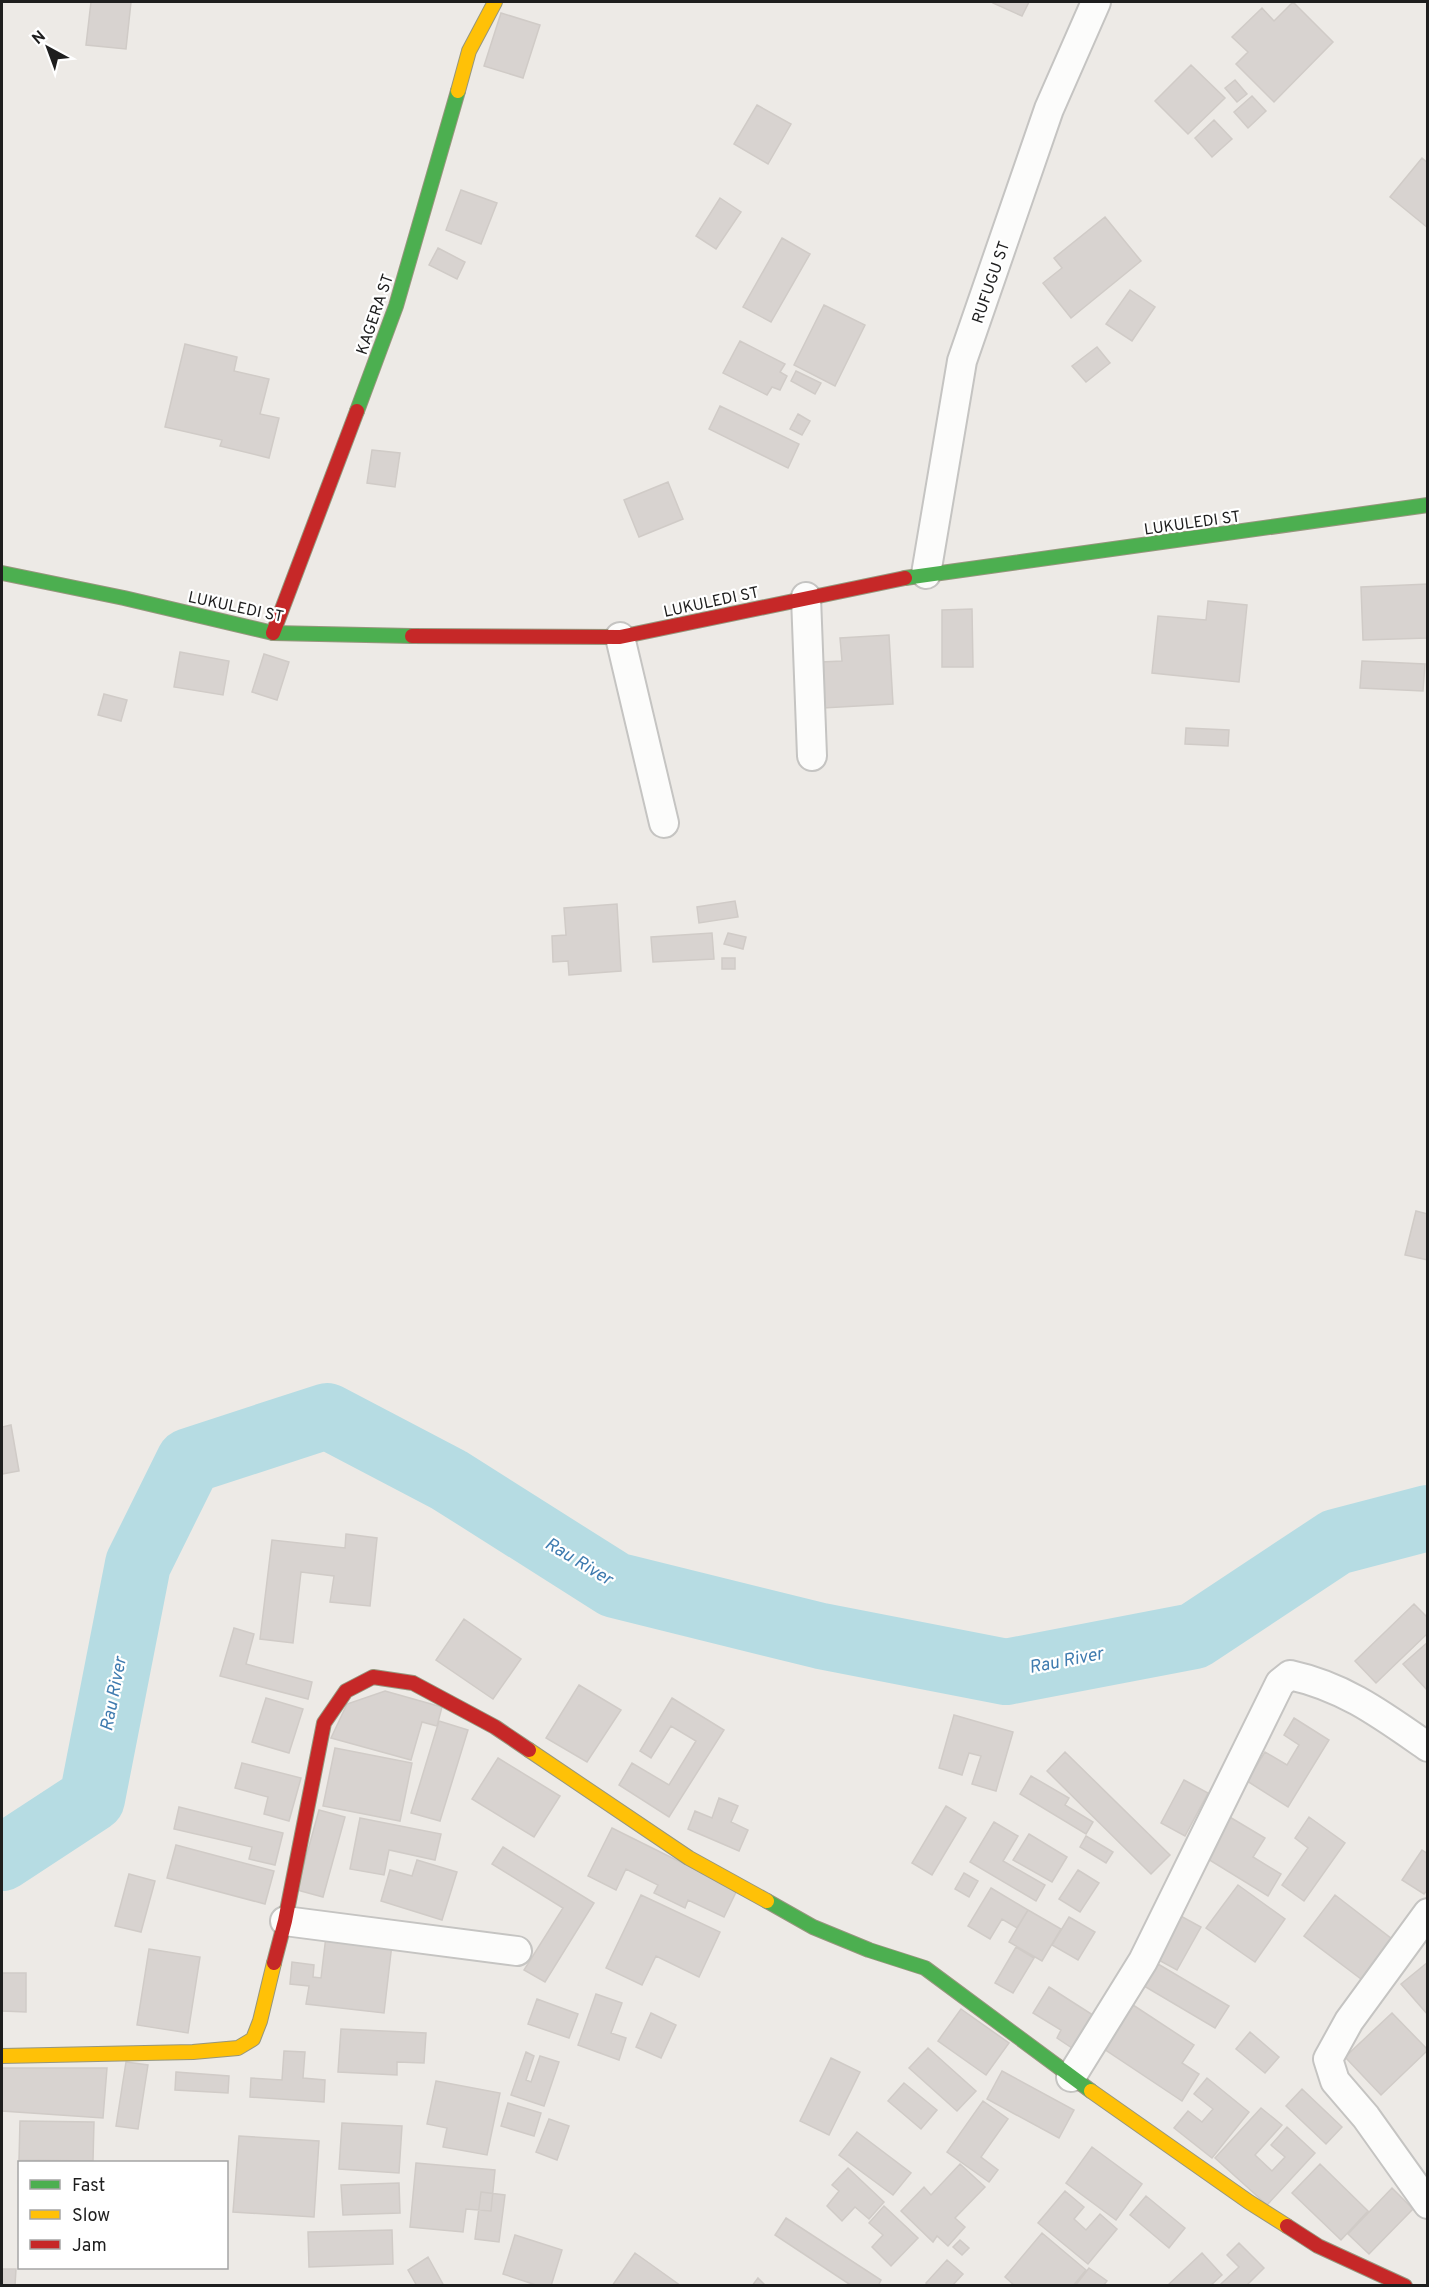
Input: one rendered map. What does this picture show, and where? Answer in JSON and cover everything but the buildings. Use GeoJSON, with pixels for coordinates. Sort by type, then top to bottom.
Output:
{"type":"FeatureCollection","features":[{"type":"Feature","properties":{"kind":"street","name":"KAGERA ST"},"geometry":{"type":"LineString","coordinates":[[273,633],[396,306],[469,51],[495,2]]}},
{"type":"Feature","properties":{"kind":"street","name":"RUFUGU ST"},"geometry":{"type":"LineString","coordinates":[[926,574],[962,361],[1049,109],[1096,2]]}},
{"type":"Feature","properties":{"kind":"street","name":"LUKULEDI ST"},"geometry":{"type":"LineString","coordinates":[[2,573],[124,598],[273,633],[536,638],[620,637],[926,574],[1428,505]]}},
{"type":"Feature","properties":{"kind":"street"},"geometry":{"type":"LineString","coordinates":[[807,597],[812,756]]}},
{"type":"Feature","properties":{"kind":"street"},"geometry":{"type":"LineString","coordinates":[[620,637],[664,824]]}},
{"type":"Feature","properties":{"kind":"street"},"geometry":{"type":"LineString","coordinates":[[1071,2076],[1143,1961],[1280,1683],[1290,1675],[1318,1681],[1375,1710],[1428,1747]]}},
{"type":"Feature","properties":{"kind":"street"},"geometry":{"type":"LineString","coordinates":[[2,2056],[194,2052],[238,2048],[253,2039],[260,2021],[285,1921],[324,1723],[346,1691],[373,1677],[413,1683],[495,1727],[689,1858],[802,1922],[869,1950],[925,1968],[1071,2076],[1249,2202],[1308,2240],[1405,2286]]}},
{"type":"Feature","properties":{"kind":"street"},"geometry":{"type":"LineString","coordinates":[[1428,1913],[1348,2021],[1328,2059],[1335,2081],[1366,2117],[1428,2204]]}},
{"type":"Feature","properties":{"kind":"street"},"geometry":{"type":"LineString","coordinates":[[285,1921],[517,1951]]}},
{"type":"Feature","properties":{"kind":"waterway","name":"Rau River"},"geometry":{"type":"LineString","coordinates":[[2,1858],[92,1799],[138,1564],[189,1461],[327,1416],[449,1480],[615,1585],[821,1636],[1006,1672],[1194,1636],[1336,1542],[1428,1518]]}},
{"type":"Feature","properties":{"kind":"traffic: fast"},"geometry":{"type":"LineString","coordinates":[[357,411],[396,306],[458,91]]}},
{"type":"Feature","properties":{"kind":"traffic: fast"},"geometry":{"type":"LineString","coordinates":[[905,578],[1428,505]]}},
{"type":"Feature","properties":{"kind":"traffic: fast"},"geometry":{"type":"LineString","coordinates":[[2,573],[124,598],[273,633],[412,636]]}},
{"type":"Feature","properties":{"kind":"traffic: fast"},"geometry":{"type":"LineString","coordinates":[[767,1901],[813,1927],[869,1950],[925,1968],[1091,2091]]}},
{"type":"Feature","properties":{"kind":"traffic: slow"},"geometry":{"type":"LineString","coordinates":[[458,91],[469,51],[495,2]]}},
{"type":"Feature","properties":{"kind":"traffic: slow"},"geometry":{"type":"LineString","coordinates":[[529,1750],[689,1858],[767,1901]]}},
{"type":"Feature","properties":{"kind":"traffic: slow"},"geometry":{"type":"LineString","coordinates":[[2,2056],[193,2052],[238,2048],[253,2039],[260,2021],[274,1963]]}},
{"type":"Feature","properties":{"kind":"traffic: slow"},"geometry":{"type":"LineString","coordinates":[[1091,2091],[1287,2226]]}},
{"type":"Feature","properties":{"kind":"traffic: jam"},"geometry":{"type":"LineString","coordinates":[[273,633],[357,411]]}},
{"type":"Feature","properties":{"kind":"traffic: jam"},"geometry":{"type":"LineString","coordinates":[[412,636],[620,637],[905,578]]}},
{"type":"Feature","properties":{"kind":"traffic: jam"},"geometry":{"type":"LineString","coordinates":[[274,1963],[285,1921],[324,1723],[346,1691],[373,1677],[413,1683],[495,1727],[529,1750]]}},
{"type":"Feature","properties":{"kind":"traffic: jam"},"geometry":{"type":"LineString","coordinates":[[1287,2226],[1318,2246],[1405,2286]]}}]}
